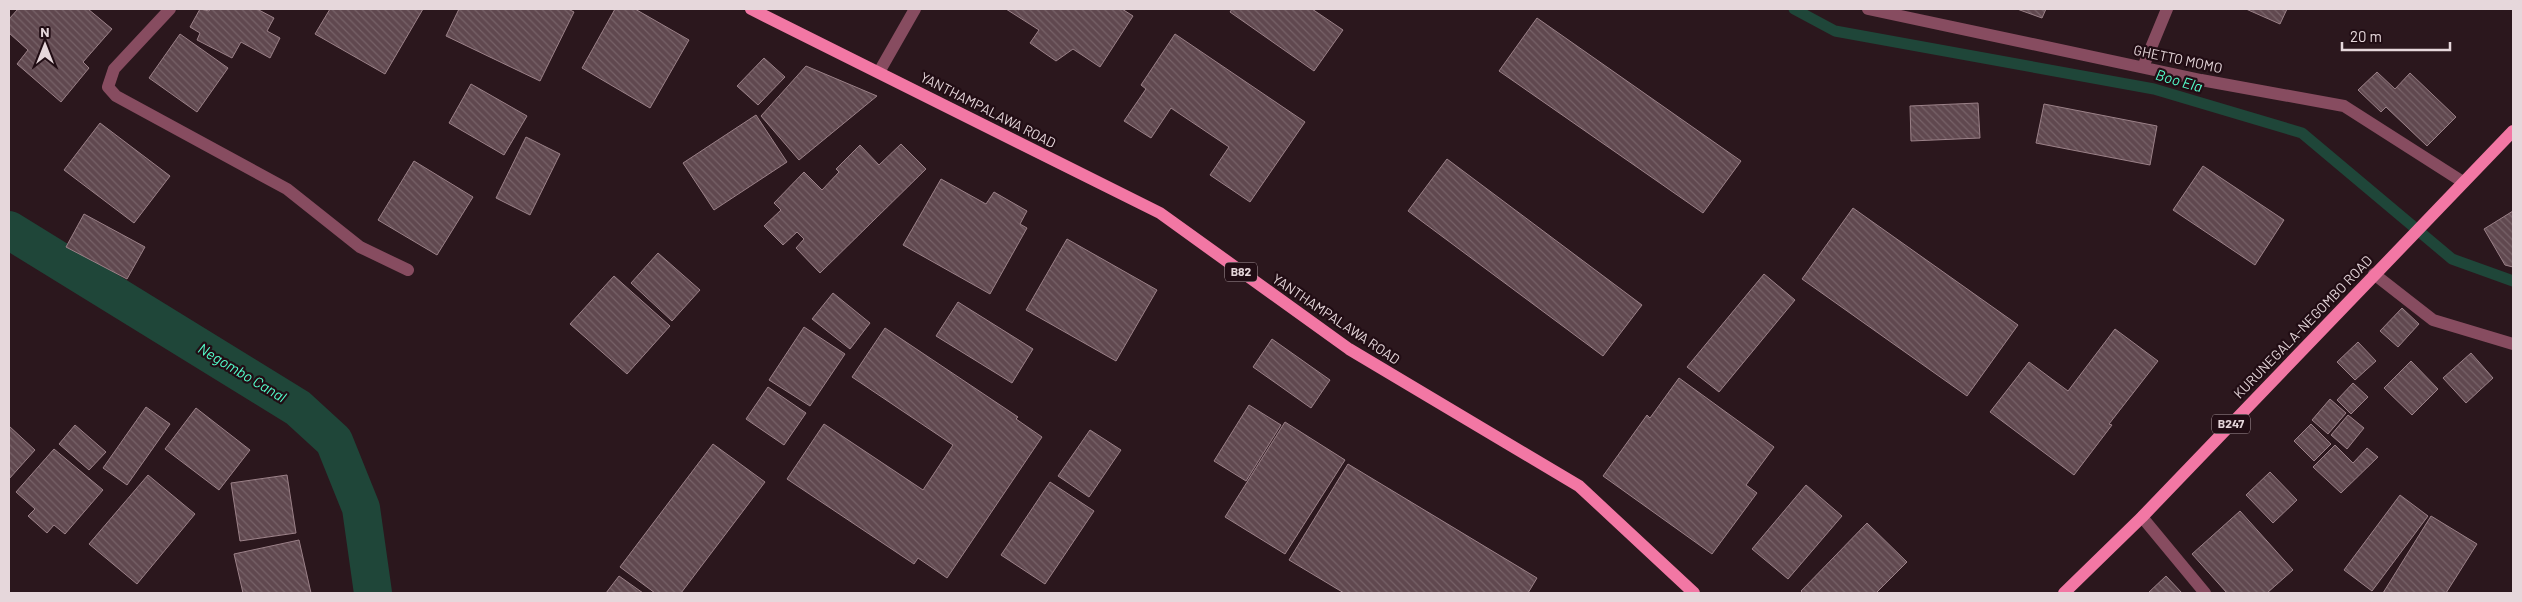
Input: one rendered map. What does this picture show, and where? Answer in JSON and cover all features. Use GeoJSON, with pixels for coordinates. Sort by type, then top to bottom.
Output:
{"type":"FeatureCollection","features":[{"type":"Feature","properties":{"kind":"main road","name":"YANTHAMPALAWA ROAD"},"geometry":{"type":"LineString","coordinates":[[751,9],[1160,213],[1349,349],[1579,486],[1694,593]]}},
{"type":"Feature","properties":{"kind":"main road","name":"B247"},"geometry":{"type":"LineString","coordinates":[[2463,182],[2513,131]]}},
{"type":"Feature","properties":{"kind":"main road","name":"KURUNEGALA-NEGOMBO ROAD"},"geometry":{"type":"LineString","coordinates":[[2064,593],[2142,517],[2463,182]]}},
{"type":"Feature","properties":{"kind":"street"},"geometry":{"type":"LineString","coordinates":[[170,9],[114,69],[108,87],[116,96],[288,189],[360,246],[408,270]]}},
{"type":"Feature","properties":{"kind":"street"},"geometry":{"type":"LineString","coordinates":[[879,72],[915,9]]}},
{"type":"Feature","properties":{"kind":"street","name":"GHETTO MOMO"},"geometry":{"type":"LineString","coordinates":[[1868,9],[2029,45],[2143,66],[2201,80],[2344,106],[2463,182]]}},
{"type":"Feature","properties":{"kind":"street"},"geometry":{"type":"LineString","coordinates":[[2143,66],[2167,9]]}},
{"type":"Feature","properties":{"kind":"street"},"geometry":{"type":"LineString","coordinates":[[2374,274],[2433,320],[2513,344]]}},
{"type":"Feature","properties":{"kind":"street"},"geometry":{"type":"LineString","coordinates":[[2142,517],[2205,593]]}},
{"type":"Feature","properties":{"kind":"building"},"geometry":{"type":"Polygon","coordinates":[[[18,9],[88,9],[112,29],[83,62],[89,68],[61,102],[17,64],[28,50],[9,33],[9,19],[18,9]]]}},
{"type":"Feature","properties":{"kind":"building"},"geometry":{"type":"Polygon","coordinates":[[[200,9],[209,11],[210,9],[257,9],[274,18],[267,31],[280,38],[270,58],[241,42],[232,58],[197,40],[200,33],[190,27],[200,9]]]}},
{"type":"Feature","properties":{"kind":"building"},"geometry":{"type":"Polygon","coordinates":[[[330,9],[423,9],[385,74],[315,34],[330,9]]]}},
{"type":"Feature","properties":{"kind":"building"},"geometry":{"type":"Polygon","coordinates":[[[459,9],[568,9],[574,12],[540,81],[446,36],[459,9]]]}},
{"type":"Feature","properties":{"kind":"building"},"geometry":{"type":"Polygon","coordinates":[[[615,9],[635,9],[689,40],[650,108],[582,68],[615,9]]]}},
{"type":"Feature","properties":{"kind":"building"},"geometry":{"type":"Polygon","coordinates":[[[1006,9],[1122,9],[1133,16],[1100,67],[1073,49],[1056,61],[1030,43],[1039,30],[1006,9]]]}},
{"type":"Feature","properties":{"kind":"building"},"geometry":{"type":"Polygon","coordinates":[[[1232,9],[1312,9],[1343,30],[1314,71],[1230,12],[1232,9]]]}},
{"type":"Feature","properties":{"kind":"building"},"geometry":{"type":"Polygon","coordinates":[[[2017,9],[2046,9],[2042,18],[2017,9]]]}},
{"type":"Feature","properties":{"kind":"building"},"geometry":{"type":"Polygon","coordinates":[[[2246,9],[2287,9],[2280,24],[2246,9]]]}},
{"type":"Feature","properties":{"kind":"building"},"geometry":{"type":"Polygon","coordinates":[[[1537,18],[1741,161],[1703,213],[1499,71],[1537,18]]]}},
{"type":"Feature","properties":{"kind":"building"},"geometry":{"type":"Polygon","coordinates":[[[180,34],[228,68],[197,112],[149,78],[180,34]]]}},
{"type":"Feature","properties":{"kind":"building"},"geometry":{"type":"Polygon","coordinates":[[[1175,34],[1305,122],[1250,202],[1210,175],[1229,147],[1171,108],[1151,138],[1124,121],[1146,89],[1141,85],[1175,34]]]}},
{"type":"Feature","properties":{"kind":"building"},"geometry":{"type":"Polygon","coordinates":[[[764,58],[785,77],[758,105],[737,86],[764,58]]]}},
{"type":"Feature","properties":{"kind":"building"},"geometry":{"type":"Polygon","coordinates":[[[806,66],[877,96],[799,160],[761,116],[806,66]]]}},
{"type":"Feature","properties":{"kind":"building"},"geometry":{"type":"Polygon","coordinates":[[[2377,72],[2395,89],[2410,73],[2456,117],[2427,146],[2386,107],[2381,112],[2358,90],[2377,72]]]}},
{"type":"Feature","properties":{"kind":"building"},"geometry":{"type":"Polygon","coordinates":[[[471,84],[527,116],[504,155],[449,123],[471,84]]]}},
{"type":"Feature","properties":{"kind":"building"},"geometry":{"type":"Polygon","coordinates":[[[1978,103],[1980,138],[1911,141],[1910,106],[1978,103]]]}},
{"type":"Feature","properties":{"kind":"building"},"geometry":{"type":"Polygon","coordinates":[[[2044,104],[2157,126],[2150,165],[2036,143],[2044,104]]]}},
{"type":"Feature","properties":{"kind":"building"},"geometry":{"type":"Polygon","coordinates":[[[756,115],[787,162],[714,210],[683,163],[756,115]]]}},
{"type":"Feature","properties":{"kind":"building"},"geometry":{"type":"Polygon","coordinates":[[[100,123],[170,176],[134,223],[64,170],[100,123]]]}},
{"type":"Feature","properties":{"kind":"building"},"geometry":{"type":"Polygon","coordinates":[[[526,137],[560,154],[530,215],[496,198],[526,137]]]}},
{"type":"Feature","properties":{"kind":"building"},"geometry":{"type":"Polygon","coordinates":[[[901,144],[926,169],[820,273],[796,248],[804,239],[797,232],[783,245],[764,226],[781,210],[774,203],[804,172],[822,190],[839,172],[836,169],[860,145],[879,165],[901,144]]]}},
{"type":"Feature","properties":{"kind":"building"},"geometry":{"type":"Polygon","coordinates":[[[1447,159],[1642,305],[1603,356],[1408,211],[1447,159]]]}},
{"type":"Feature","properties":{"kind":"building"},"geometry":{"type":"Polygon","coordinates":[[[414,161],[473,197],[437,255],[378,220],[414,161]]]}},
{"type":"Feature","properties":{"kind":"building"},"geometry":{"type":"Polygon","coordinates":[[[2203,166],[2284,220],[2255,265],[2173,210],[2203,166]]]}},
{"type":"Feature","properties":{"kind":"building"},"geometry":{"type":"Polygon","coordinates":[[[941,179],[986,204],[994,192],[1027,211],[1020,224],[1027,228],[990,294],[903,245],[941,179]]]}},
{"type":"Feature","properties":{"kind":"building"},"geometry":{"type":"Polygon","coordinates":[[[1853,208],[2018,325],[1967,396],[1802,279],[1853,208]]]}},
{"type":"Feature","properties":{"kind":"building"},"geometry":{"type":"Polygon","coordinates":[[[2513,211],[2513,267],[2505,265],[2484,229],[2513,211]]]}},
{"type":"Feature","properties":{"kind":"building"},"geometry":{"type":"Polygon","coordinates":[[[84,214],[145,247],[127,279],[66,247],[84,214]]]}},
{"type":"Feature","properties":{"kind":"building"},"geometry":{"type":"Polygon","coordinates":[[[1067,239],[1157,290],[1116,361],[1026,310],[1067,239]]]}},
{"type":"Feature","properties":{"kind":"building"},"geometry":{"type":"Polygon","coordinates":[[[658,253],[700,290],[672,321],[631,283],[658,253]]]}},
{"type":"Feature","properties":{"kind":"building"},"geometry":{"type":"Polygon","coordinates":[[[1764,274],[1795,300],[1719,392],[1687,367],[1764,274]]]}},
{"type":"Feature","properties":{"kind":"building"},"geometry":{"type":"Polygon","coordinates":[[[614,276],[670,326],[627,374],[570,324],[614,276]]]}},
{"type":"Feature","properties":{"kind":"building"},"geometry":{"type":"Polygon","coordinates":[[[833,293],[870,323],[850,349],[812,319],[833,293]]]}},
{"type":"Feature","properties":{"kind":"building"},"geometry":{"type":"Polygon","coordinates":[[[958,302],[1033,349],[1012,383],[936,336],[958,302]]]}},
{"type":"Feature","properties":{"kind":"building"},"geometry":{"type":"Polygon","coordinates":[[[2402,308],[2419,324],[2398,347],[2380,331],[2402,308]]]}},
{"type":"Feature","properties":{"kind":"building"},"geometry":{"type":"Polygon","coordinates":[[[804,327],[845,354],[810,406],[769,380],[804,327]]]}},
{"type":"Feature","properties":{"kind":"building"},"geometry":{"type":"Polygon","coordinates":[[[885,328],[1018,417],[1016,419],[1042,437],[947,578],[918,558],[914,564],[787,479],[824,424],[923,490],[953,445],[852,377],[885,328]]]}},
{"type":"Feature","properties":{"kind":"building"},"geometry":{"type":"Polygon","coordinates":[[[2115,329],[2158,361],[2109,424],[2112,425],[2074,475],[1990,412],[2029,362],[2068,391],[2115,329]]]}},
{"type":"Feature","properties":{"kind":"building"},"geometry":{"type":"Polygon","coordinates":[[[1272,339],[1330,380],[1311,408],[1253,367],[1272,339]]]}},
{"type":"Feature","properties":{"kind":"building"},"geometry":{"type":"Polygon","coordinates":[[[2358,342],[2376,361],[2355,380],[2337,362],[2358,342]]]}},
{"type":"Feature","properties":{"kind":"building"},"geometry":{"type":"Polygon","coordinates":[[[2471,353],[2493,378],[2466,403],[2443,378],[2471,353]]]}},
{"type":"Feature","properties":{"kind":"building"},"geometry":{"type":"Polygon","coordinates":[[[2411,361],[2438,389],[2412,415],[2384,388],[2411,361]]]}},
{"type":"Feature","properties":{"kind":"building"},"geometry":{"type":"Polygon","coordinates":[[[1679,378],[1774,447],[1746,485],[1757,493],[1712,554],[1603,476],[1647,415],[1650,418],[1679,378]]]}},
{"type":"Feature","properties":{"kind":"building"},"geometry":{"type":"Polygon","coordinates":[[[2353,383],[2368,397],[2351,414],[2337,400],[2353,383]]]}},
{"type":"Feature","properties":{"kind":"building"},"geometry":{"type":"Polygon","coordinates":[[[768,387],[806,413],[784,445],[746,419],[768,387]]]}},
{"type":"Feature","properties":{"kind":"building"},"geometry":{"type":"Polygon","coordinates":[[[2330,399],[2346,413],[2328,434],[2312,420],[2330,399]]]}},
{"type":"Feature","properties":{"kind":"building"},"geometry":{"type":"Polygon","coordinates":[[[1249,405],[1281,425],[1246,481],[1214,461],[1249,405]]]}},
{"type":"Feature","properties":{"kind":"building"},"geometry":{"type":"Polygon","coordinates":[[[146,407],[170,424],[127,485],[103,468],[146,407]]]}},
{"type":"Feature","properties":{"kind":"building"},"geometry":{"type":"Polygon","coordinates":[[[196,408],[250,450],[219,490],[165,449],[196,408]]]}},
{"type":"Feature","properties":{"kind":"building"},"geometry":{"type":"Polygon","coordinates":[[[2348,415],[2364,428],[2347,449],[2331,435],[2348,415]]]}},
{"type":"Feature","properties":{"kind":"building"},"geometry":{"type":"Polygon","coordinates":[[[1285,422],[1345,460],[1285,554],[1225,517],[1285,422]]]}},
{"type":"Feature","properties":{"kind":"building"},"geometry":{"type":"Polygon","coordinates":[[[2311,424],[2331,444],[2314,461],[2294,441],[2311,424]]]}},
{"type":"Feature","properties":{"kind":"building"},"geometry":{"type":"Polygon","coordinates":[[[75,425],[106,452],[89,470],[59,444],[75,425]]]}},
{"type":"Feature","properties":{"kind":"building"},"geometry":{"type":"Polygon","coordinates":[[[9,426],[35,450],[9,479],[9,426]]]}},
{"type":"Feature","properties":{"kind":"building"},"geometry":{"type":"Polygon","coordinates":[[[1090,430],[1121,450],[1089,497],[1058,476],[1090,430]]]}},
{"type":"Feature","properties":{"kind":"building"},"geometry":{"type":"Polygon","coordinates":[[[713,444],[765,482],[681,593],[655,593],[620,567],[713,444]]]}},
{"type":"Feature","properties":{"kind":"building"},"geometry":{"type":"Polygon","coordinates":[[[2335,445],[2353,463],[2367,448],[2378,457],[2341,493],[2313,467],[2335,445]]]}},
{"type":"Feature","properties":{"kind":"building"},"geometry":{"type":"Polygon","coordinates":[[[54,449],[103,490],[65,534],[54,525],[47,533],[28,516],[35,509],[16,492],[54,449]]]}},
{"type":"Feature","properties":{"kind":"building"},"geometry":{"type":"Polygon","coordinates":[[[1348,464],[1537,578],[1528,593],[1344,593],[1289,560],[1348,464]]]}},
{"type":"Feature","properties":{"kind":"building"},"geometry":{"type":"Polygon","coordinates":[[[2270,472],[2297,500],[2273,523],[2246,495],[2270,472]]]}},
{"type":"Feature","properties":{"kind":"building"},"geometry":{"type":"Polygon","coordinates":[[[148,475],[195,514],[137,584],[89,544],[148,475]]]}},
{"type":"Feature","properties":{"kind":"building"},"geometry":{"type":"Polygon","coordinates":[[[287,475],[296,533],[240,541],[231,483],[287,475]]]}},
{"type":"Feature","properties":{"kind":"building"},"geometry":{"type":"Polygon","coordinates":[[[1050,482],[1094,511],[1045,584],[1001,555],[1050,482]]]}},
{"type":"Feature","properties":{"kind":"building"},"geometry":{"type":"Polygon","coordinates":[[[1806,485],[1842,516],[1788,579],[1752,549],[1806,485]]]}},
{"type":"Feature","properties":{"kind":"building"},"geometry":{"type":"Polygon","coordinates":[[[2400,495],[2428,516],[2372,591],[2344,570],[2400,495]]]}},
{"type":"Feature","properties":{"kind":"building"},"geometry":{"type":"Polygon","coordinates":[[[2240,511],[2293,570],[2267,593],[2227,593],[2192,554],[2240,511]]]}},
{"type":"Feature","properties":{"kind":"building"},"geometry":{"type":"Polygon","coordinates":[[[2431,516],[2477,544],[2446,593],[2383,593],[2431,516]]]}},
{"type":"Feature","properties":{"kind":"building"},"geometry":{"type":"Polygon","coordinates":[[[1867,523],[1907,562],[1876,593],[1803,593],[1801,591],[1867,523]]]}},
{"type":"Feature","properties":{"kind":"building"},"geometry":{"type":"Polygon","coordinates":[[[299,540],[311,593],[243,593],[234,554],[299,540]]]}},
{"type":"Feature","properties":{"kind":"building"},"geometry":{"type":"Polygon","coordinates":[[[619,576],[643,593],[606,593],[619,576]]]}},
{"type":"Feature","properties":{"kind":"building"},"geometry":{"type":"Polygon","coordinates":[[[2166,576],[2182,593],[2148,593],[2166,576]]]}},
{"type":"Feature","properties":{"kind":"waterway","name":"Boo Ela"},"geometry":{"type":"LineString","coordinates":[[1794,9],[1835,31],[2154,89],[2302,133],[2452,259],[2513,281]]}},
{"type":"Feature","properties":{"kind":"waterway","name":"Negombo Canal"},"geometry":{"type":"LineString","coordinates":[[9,230],[298,408],[334,441],[361,508],[373,593]]}}]}
